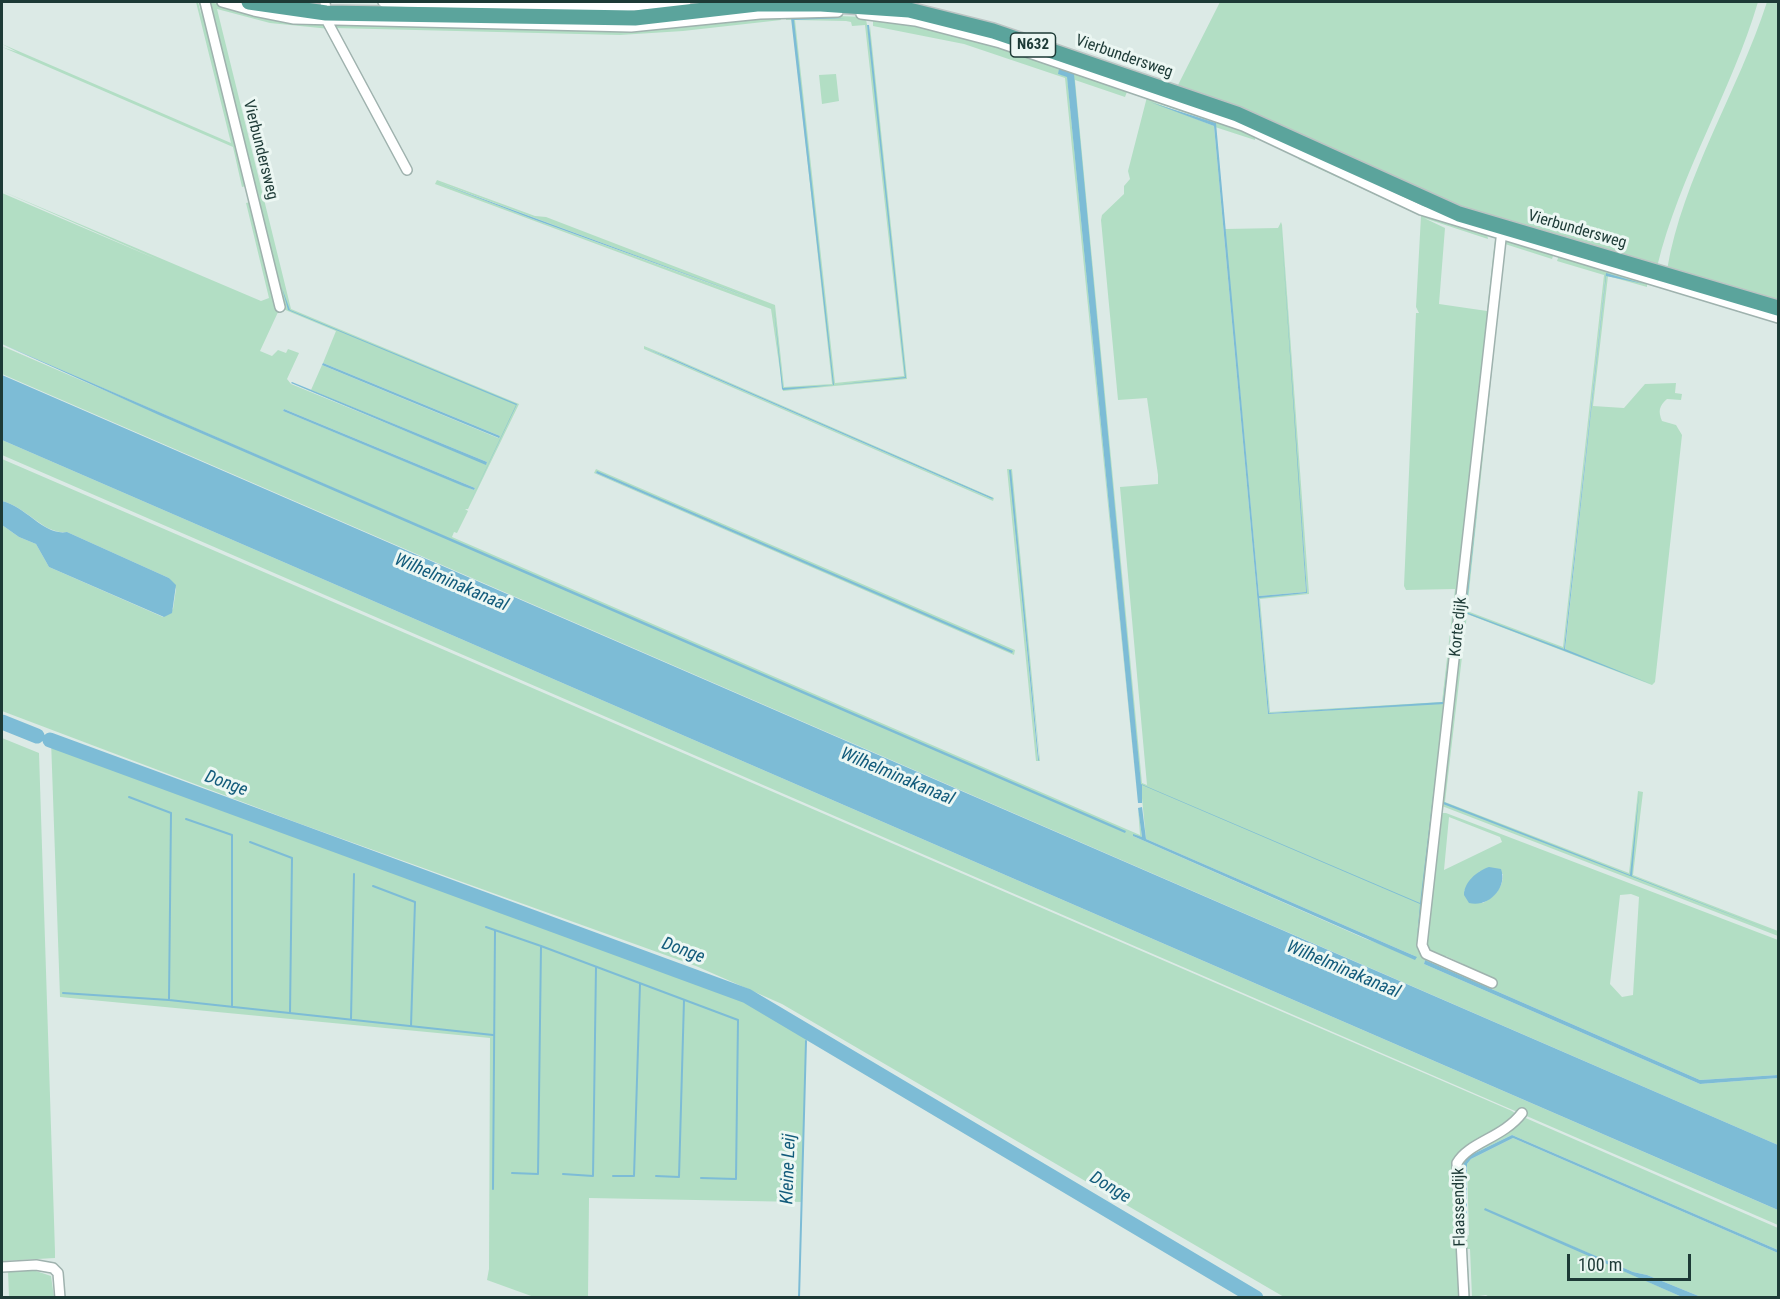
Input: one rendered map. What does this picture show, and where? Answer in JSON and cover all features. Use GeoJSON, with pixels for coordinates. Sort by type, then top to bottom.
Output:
{"type":"FeatureCollection","features":[{"type":"Feature","properties":{"kind":"main road","name":"Vierbundersweg"},"geometry":{"type":"LineString","coordinates":[[249,2],[326,12],[635,18],[757,4],[821,4],[909,10],[993,31],[1237,114],[1415,196],[1502,231],[1779,308]]}},
{"type":"Feature","properties":{"kind":"street","name":"Vierbundersweg"},"geometry":{"type":"LineString","coordinates":[[205,2],[280,307]]}},
{"type":"Feature","properties":{"kind":"street","name":"Vierbundersweg"},"geometry":{"type":"LineString","coordinates":[[222,2],[275,16],[326,12]]}},
{"type":"Feature","properties":{"kind":"street"},"geometry":{"type":"LineString","coordinates":[[383,2],[630,7],[686,2]]}},
{"type":"Feature","properties":{"kind":"street"},"geometry":{"type":"LineString","coordinates":[[326,12],[407,170]]}},
{"type":"Feature","properties":{"kind":"street","name":"Vierbundersweg"},"geometry":{"type":"LineString","coordinates":[[1502,231],[1779,318]]}},
{"type":"Feature","properties":{"kind":"street","name":"Korte dijk"},"geometry":{"type":"LineString","coordinates":[[1492,983],[1426,954],[1422,945],[1502,231]]}},
{"type":"Feature","properties":{"kind":"street","name":"Flaassendijk"},"geometry":{"type":"LineString","coordinates":[[1464,1298],[1457,1163],[1467,1151],[1504,1131],[1522,1113]]}},
{"type":"Feature","properties":{"kind":"street"},"geometry":{"type":"LineString","coordinates":[[2,1267],[46,1266],[53,1268],[58,1274],[60,1298]]}},
{"type":"Feature","properties":{"kind":"green space"},"geometry":{"type":"Polygon","coordinates":[[[196,2],[198,2],[202,18],[199,2],[204,2],[246,186],[242,187],[233,147],[2,47],[17,52],[2,44],[231,143],[196,2]]]}},
{"type":"Feature","properties":{"kind":"green space"},"geometry":{"type":"Polygon","coordinates":[[[208,2],[325,23],[330,29],[270,23],[217,9],[291,309],[519,404],[468,509],[465,509],[468,511],[457,533],[454,532],[452,537],[1140,835],[1138,808],[1142,837],[1133,836],[1366,939],[1417,957],[1146,839],[1073,91],[1074,75],[1058,74],[1067,76],[1138,803],[1065,78],[964,44],[873,26],[873,20],[866,19],[869,37],[870,26],[907,379],[783,391],[771,309],[435,184],[437,180],[535,216],[546,217],[775,305],[784,387],[832,384],[792,20],[786,20],[786,14],[864,17],[959,33],[1128,89],[1125,97],[1075,80],[1142,783],[1147,785],[1120,487],[1158,484],[1158,475],[1147,398],[1118,400],[1101,220],[1102,215],[1124,194],[1124,186],[1130,179],[1128,171],[1147,97],[1255,133],[1255,140],[1215,127],[1215,123],[1151,101],[1214,126],[1268,714],[1444,703],[1269,713],[1259,597],[1307,593],[1299,482],[1306,592],[1259,596],[1225,229],[1278,228],[1281,222],[1282,225],[1309,594],[1260,599],[1270,712],[1442,702],[1455,589],[1406,590],[1404,586],[1416,313],[1419,313],[1416,307],[1421,216],[1298,159],[1304,156],[1487,234],[1488,239],[1424,218],[1445,228],[1439,304],[1487,311],[1495,240],[1498,242],[1421,951],[1461,967],[1463,964],[1446,956],[1444,960],[1426,950],[1438,813],[1446,813],[1778,940],[1778,1075],[1700,1080],[1425,960],[1424,964],[1700,1084],[1778,1078],[1778,1145],[2,374],[2,346],[1125,832],[2,344],[2,193],[161,261],[2,191],[261,301],[269,298],[246,203],[250,202],[279,310],[260,351],[272,356],[278,350],[286,353],[288,349],[299,353],[287,379],[291,384],[486,464],[487,462],[311,390],[322,365],[498,438],[500,436],[323,363],[336,331],[283,309],[208,2]],[[795,20],[835,383],[904,376],[865,25],[852,26],[851,22],[846,21],[795,20]],[[438,182],[530,218],[764,303],[438,182]],[[284,409],[283,411],[474,490],[475,488],[284,409]],[[1449,817],[1444,870],[1502,842],[1500,837],[1449,817]],[[1480,871],[1464,891],[1483,903],[1498,891],[1503,874],[1480,871]],[[1631,894],[1620,895],[1610,984],[1622,997],[1633,995],[1639,897],[1631,894]]]}},
{"type":"Feature","properties":{"kind":"green space"},"geometry":{"type":"Polygon","coordinates":[[[1220,2],[1758,2],[1734,69],[1679,199],[1657,267],[1436,198],[1264,117],[1177,87],[1220,2]]]}},
{"type":"Feature","properties":{"kind":"green space"},"geometry":{"type":"Polygon","coordinates":[[[1767,2],[1778,2],[1778,304],[1667,270],[1685,201],[1755,36],[1767,2]]]}},
{"type":"Feature","properties":{"kind":"green space"},"geometry":{"type":"Polygon","coordinates":[[[780,17],[781,20],[683,31],[620,35],[334,28],[334,23],[780,17]]]}},
{"type":"Feature","properties":{"kind":"green space"},"geometry":{"type":"Polygon","coordinates":[[[836,74],[839,101],[822,104],[819,75],[836,74]]]}},
{"type":"Feature","properties":{"kind":"green space"},"geometry":{"type":"Polygon","coordinates":[[[1503,238],[1554,253],[1552,259],[1505,244],[1467,611],[1563,647],[1604,275],[1557,261],[1559,255],[1647,281],[1647,287],[1608,276],[1593,406],[1624,408],[1645,384],[1676,383],[1675,393],[1682,394],[1681,400],[1667,399],[1661,406],[1660,414],[1662,421],[1676,425],[1682,435],[1655,682],[1652,685],[1467,614],[1445,802],[1629,873],[1638,791],[1643,792],[1633,875],[1778,931],[1778,936],[1442,806],[1503,238]],[[1605,281],[1564,649],[1565,650],[1605,281]]]}},
{"type":"Feature","properties":{"kind":"green space"},"geometry":{"type":"Polygon","coordinates":[[[644,346],[671,357],[994,498],[993,501],[644,349],[644,346]],[[645,348],[992,499],[992,498],[645,348]]]}},
{"type":"Feature","properties":{"kind":"green space"},"geometry":{"type":"Polygon","coordinates":[[[2,440],[1778,1210],[1778,1225],[2,455],[2,440]]]}},
{"type":"Feature","properties":{"kind":"green space"},"geometry":{"type":"Polygon","coordinates":[[[2,459],[1512,1111],[1516,1114],[1512,1123],[1460,1155],[1461,1297],[1284,1297],[782,1004],[696,966],[298,823],[2,711],[2,525],[19,537],[36,544],[49,567],[163,617],[173,609],[176,589],[169,578],[67,532],[51,529],[11,504],[2,501],[2,459]]]}},
{"type":"Feature","properties":{"kind":"green space"},"geometry":{"type":"Polygon","coordinates":[[[596,469],[1015,650],[1014,655],[594,473],[596,469]],[[596,472],[596,473],[1012,652],[596,472]]]}},
{"type":"Feature","properties":{"kind":"green space"},"geometry":{"type":"Polygon","coordinates":[[[1007,469],[1012,469],[1040,761],[1038,761],[1036,761],[1007,469]],[[1009,470],[1038,761],[1039,754],[1009,470]]]}},
{"type":"Feature","properties":{"kind":"green space"},"geometry":{"type":"Polygon","coordinates":[[[2,738],[39,753],[55,1258],[2,1261],[2,738]]]}},
{"type":"Feature","properties":{"kind":"green space"},"geometry":{"type":"Polygon","coordinates":[[[51,740],[392,869],[660,963],[735,994],[806,1034],[802,1202],[589,1198],[588,1297],[534,1297],[487,1280],[489,1269],[490,1038],[60,997],[51,740]]]}},
{"type":"Feature","properties":{"kind":"green space"},"geometry":{"type":"Polygon","coordinates":[[[1521,1116],[1778,1228],[1778,1250],[1512,1135],[1469,1156],[1463,1164],[1467,1236],[1469,1235],[1467,1164],[1471,1159],[1513,1138],[1778,1253],[1778,1297],[1701,1297],[1647,1275],[1633,1272],[1485,1209],[1682,1297],[1491,1298],[1486,1295],[1472,1297],[1470,1249],[1467,1249],[1470,1297],[1465,1298],[1459,1163],[1521,1116]]]}},
{"type":"Feature","properties":{"kind":"green space"},"geometry":{"type":"Polygon","coordinates":[[[33,1270],[51,1276],[54,1297],[9,1297],[8,1271],[33,1270]]]}},
{"type":"Feature","properties":{"kind":"water"},"geometry":{"type":"Polygon","coordinates":[[[791,18],[845,18],[794,20],[834,385],[905,377],[867,25],[869,25],[906,378],[783,390],[782,389],[774,308],[783,388],[833,385],[791,18]]]}},
{"type":"Feature","properties":{"kind":"water"},"geometry":{"type":"Polygon","coordinates":[[[1059,69],[1074,74],[1141,784],[1420,903],[1443,714],[1417,938],[1420,904],[1142,785],[1142,803],[1138,803],[1067,77],[1058,74],[1059,69]]]}},
{"type":"Feature","properties":{"kind":"water"},"geometry":{"type":"Polygon","coordinates":[[[1150,102],[1216,123],[1259,596],[1306,592],[1281,223],[1307,593],[1259,598],[1269,713],[1443,702],[1456,599],[1445,704],[1268,714],[1214,126],[1150,102]]]}},
{"type":"Feature","properties":{"kind":"water"},"geometry":{"type":"Polygon","coordinates":[[[437,182],[765,303],[530,218],[437,182]]]}},
{"type":"Feature","properties":{"kind":"water"},"geometry":{"type":"Polygon","coordinates":[[[1606,273],[1644,284],[1606,276],[1565,649],[1651,684],[1465,613],[1479,492],[1466,612],[1564,649],[1606,273]]]}},
{"type":"Feature","properties":{"kind":"water"},"geometry":{"type":"Polygon","coordinates":[[[282,288],[290,310],[517,404],[468,507],[516,405],[288,310],[282,288]]]}},
{"type":"Feature","properties":{"kind":"water"},"geometry":{"type":"Polygon","coordinates":[[[2,344],[1126,831],[1125,833],[159,415],[2,344]]]}},
{"type":"Feature","properties":{"kind":"water"},"geometry":{"type":"Polygon","coordinates":[[[645,348],[671,358],[993,498],[992,499],[645,348]]]}},
{"type":"Feature","properties":{"kind":"water"},"geometry":{"type":"Polygon","coordinates":[[[323,363],[500,436],[499,438],[322,365],[323,363]]]}},
{"type":"Feature","properties":{"kind":"water","name":"Wilhelminakanaal"},"geometry":{"type":"Polygon","coordinates":[[[2,375],[1778,1145],[1778,1210],[2,440],[2,375]]]}},
{"type":"Feature","properties":{"kind":"water"},"geometry":{"type":"Polygon","coordinates":[[[291,383],[487,462],[486,465],[291,383]]]}},
{"type":"Feature","properties":{"kind":"water"},"geometry":{"type":"Polygon","coordinates":[[[284,409],[475,488],[474,490],[463,486],[283,411],[284,409]]]}},
{"type":"Feature","properties":{"kind":"water"},"geometry":{"type":"Polygon","coordinates":[[[1009,470],[1011,470],[1039,761],[1038,760],[1009,470]]]}},
{"type":"Feature","properties":{"kind":"water"},"geometry":{"type":"Polygon","coordinates":[[[597,471],[1013,651],[1012,653],[596,473],[597,471]]]}},
{"type":"Feature","properties":{"kind":"water"},"geometry":{"type":"Polygon","coordinates":[[[2,501],[11,504],[51,530],[67,532],[169,578],[176,585],[172,613],[164,617],[49,567],[36,544],[19,537],[2,525],[2,501]]]}},
{"type":"Feature","properties":{"kind":"water"},"geometry":{"type":"Polygon","coordinates":[[[1639,793],[1632,876],[1778,933],[1443,804],[1444,802],[1630,875],[1639,793]]]}},
{"type":"Feature","properties":{"kind":"water"},"geometry":{"type":"Polygon","coordinates":[[[1142,807],[1146,839],[1417,957],[1415,960],[1133,836],[1133,834],[1142,837],[1138,808],[1142,807]]]}},
{"type":"Feature","properties":{"kind":"water"},"geometry":{"type":"Polygon","coordinates":[[[1489,867],[1501,869],[1502,883],[1499,889],[1495,895],[1483,902],[1469,903],[1464,895],[1466,886],[1476,874],[1489,867]]]}},
{"type":"Feature","properties":{"kind":"water"},"geometry":{"type":"Polygon","coordinates":[[[1425,960],[1700,1080],[1778,1075],[1778,1078],[1700,1084],[1424,964],[1425,960]]]}},
{"type":"Feature","properties":{"kind":"water"},"geometry":{"type":"Polygon","coordinates":[[[1512,1135],[1778,1250],[1778,1253],[1513,1138],[1471,1159],[1467,1164],[1467,1236],[1463,1164],[1469,1156],[1512,1135]]]}},
{"type":"Feature","properties":{"kind":"water"},"geometry":{"type":"Polygon","coordinates":[[[1485,1208],[1633,1272],[1647,1275],[1701,1297],[1682,1297],[1484,1210],[1485,1208]]]}},
{"type":"Feature","properties":{"kind":"waterway","name":"Donge"},"geometry":{"type":"LineString","coordinates":[[2,722],[37,736]]}},
{"type":"Feature","properties":{"kind":"waterway","name":"Donge"},"geometry":{"type":"LineString","coordinates":[[50,740],[747,996],[1256,1298]]}},
{"type":"Feature","properties":{"kind":"waterway"},"geometry":{"type":"LineString","coordinates":[[129,797],[171,813],[169,1000]]}},
{"type":"Feature","properties":{"kind":"waterway"},"geometry":{"type":"LineString","coordinates":[[186,819],[232,835],[232,1007]]}},
{"type":"Feature","properties":{"kind":"waterway"},"geometry":{"type":"LineString","coordinates":[[250,842],[292,858],[290,1013]]}},
{"type":"Feature","properties":{"kind":"waterway"},"geometry":{"type":"LineString","coordinates":[[351,1019],[354,874]]}},
{"type":"Feature","properties":{"kind":"waterway"},"geometry":{"type":"LineString","coordinates":[[373,886],[415,902],[411,1026]]}},
{"type":"Feature","properties":{"kind":"waterway"},"geometry":{"type":"LineString","coordinates":[[486,927],[541,946],[538,1174],[512,1173]]}},
{"type":"Feature","properties":{"kind":"waterway"},"geometry":{"type":"LineString","coordinates":[[493,1189],[495,930]]}},
{"type":"Feature","properties":{"kind":"waterway"},"geometry":{"type":"LineString","coordinates":[[541,946],[738,1020],[736,1179],[701,1178]]}},
{"type":"Feature","properties":{"kind":"waterway"},"geometry":{"type":"LineString","coordinates":[[563,1174],[593,1176],[596,967]]}},
{"type":"Feature","properties":{"kind":"waterway"},"geometry":{"type":"LineString","coordinates":[[613,1176],[634,1176],[640,984]]}},
{"type":"Feature","properties":{"kind":"waterway"},"geometry":{"type":"LineString","coordinates":[[63,993],[169,1000],[493,1035]]}},
{"type":"Feature","properties":{"kind":"waterway"},"geometry":{"type":"LineString","coordinates":[[656,1176],[679,1177],[684,1000]]}},
{"type":"Feature","properties":{"kind":"waterway","name":"Kleine Leij"},"geometry":{"type":"LineString","coordinates":[[807,1029],[807,1034]]}},
{"type":"Feature","properties":{"kind":"waterway","name":"Kleine Leij"},"geometry":{"type":"LineString","coordinates":[[799,1298],[806,1041]]}}]}
